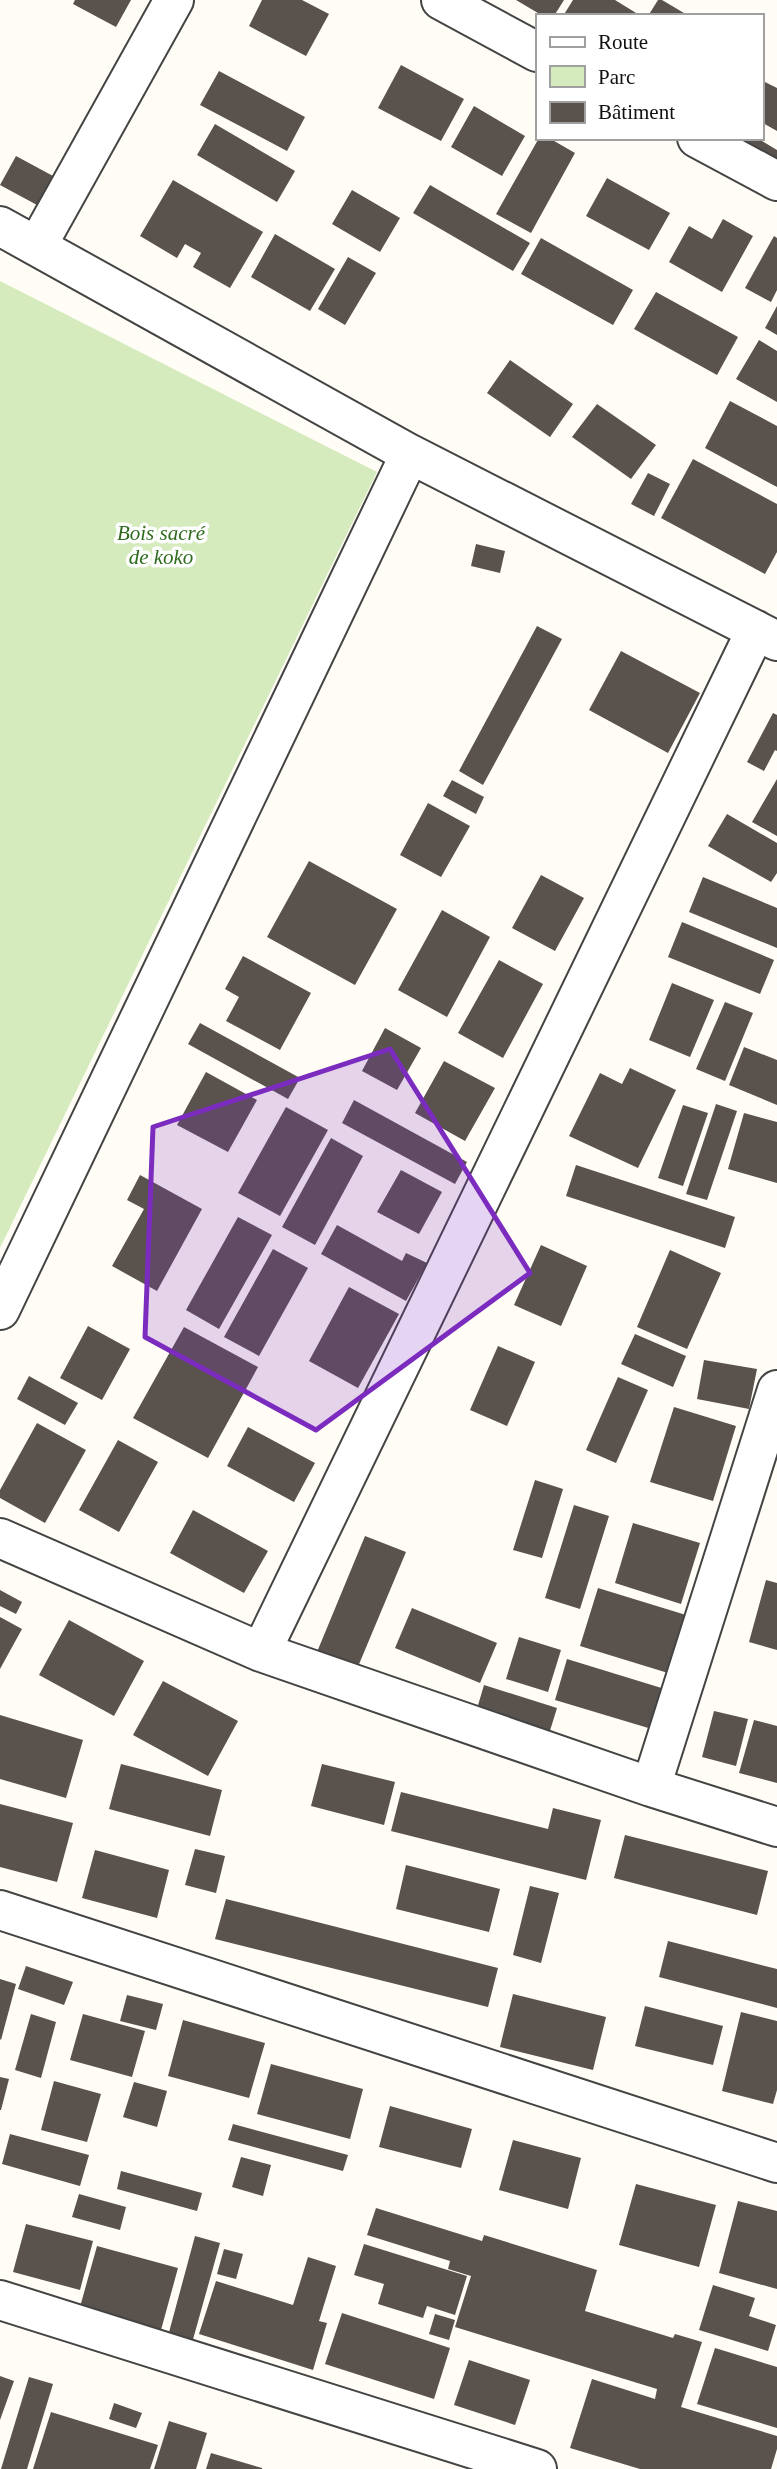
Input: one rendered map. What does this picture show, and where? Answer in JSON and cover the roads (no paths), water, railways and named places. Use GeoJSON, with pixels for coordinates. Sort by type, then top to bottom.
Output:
{"type":"FeatureCollection","features":[{"type":"Feature","properties":{"kind":"street"},"geometry":{"type":"LineString","coordinates":[[37,246],[174,0]]}},
{"type":"Feature","properties":{"kind":"street"},"geometry":{"type":"LineString","coordinates":[[441,0],[536,51]]}},
{"type":"Feature","properties":{"kind":"street"},"geometry":{"type":"LineString","coordinates":[[701,140],[777,181]]}},
{"type":"Feature","properties":{"kind":"street"},"geometry":{"type":"LineString","coordinates":[[0,226],[410,454],[766,636],[261,1652]]}},
{"type":"Feature","properties":{"kind":"street"},"geometry":{"type":"LineString","coordinates":[[0,1310],[410,454]]}},
{"type":"Feature","properties":{"kind":"street"},"geometry":{"type":"LineString","coordinates":[[651,1787],[777,1390]]}},
{"type":"Feature","properties":{"kind":"street"},"geometry":{"type":"LineString","coordinates":[[0,1538],[261,1652],[651,1787],[777,1827]]}},
{"type":"Feature","properties":{"kind":"street"},"geometry":{"type":"LineString","coordinates":[[0,1910],[777,2163]]}},
{"type":"Feature","properties":{"kind":"street"},"geometry":{"type":"LineString","coordinates":[[0,2300],[537,2469]]}},
{"type":"Feature","properties":{"kind":"park label","name":"Bois sacré de koko"},"geometry":{"type":"Point","coordinates":[161,545]}}]}
